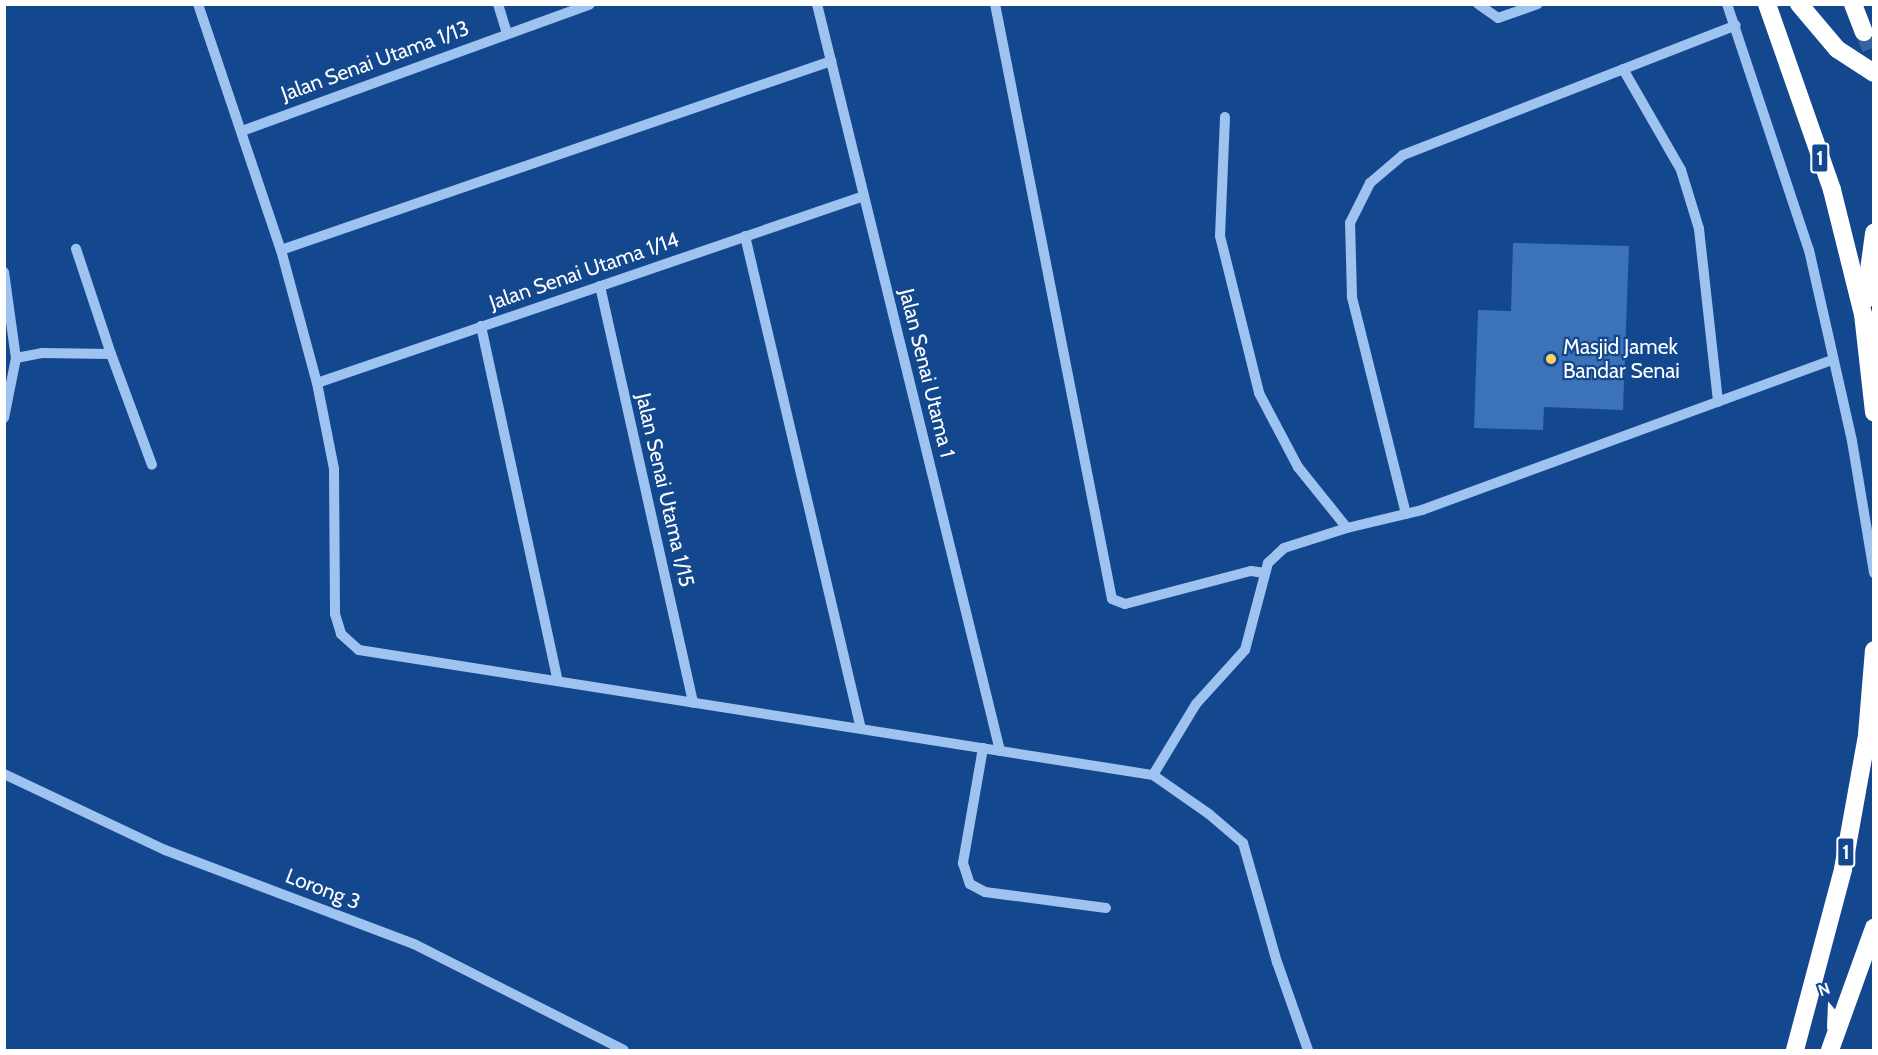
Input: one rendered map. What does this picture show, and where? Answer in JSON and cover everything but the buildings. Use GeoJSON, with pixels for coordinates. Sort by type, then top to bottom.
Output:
{"type":"FeatureCollection","features":[{"type":"Feature","properties":{"kind":"highway","name":"1"},"geometry":{"type":"LineString","coordinates":[[1767,4],[1832,190],[1863,314],[1874,412]]}},
{"type":"Feature","properties":{"kind":"highway"},"geometry":{"type":"LineString","coordinates":[[1799,4],[1837,49],[1874,73]]}},
{"type":"Feature","properties":{"kind":"highway"},"geometry":{"type":"LineString","coordinates":[[1853,4],[1864,32]]}},
{"type":"Feature","properties":{"kind":"highway"},"geometry":{"type":"LineString","coordinates":[[1863,314],[1874,233]]}},
{"type":"Feature","properties":{"kind":"highway","name":"1"},"geometry":{"type":"LineString","coordinates":[[1795,1050],[1844,869],[1867,735],[1874,650]]}},
{"type":"Feature","properties":{"kind":"highway"},"geometry":{"type":"LineString","coordinates":[[1830,1050],[1874,928]]}},
{"type":"Feature","properties":{"kind":"street"},"geometry":{"type":"LineString","coordinates":[[498,4],[507,33]]}},
{"type":"Feature","properties":{"kind":"street","name":"Jalan Senai Utama 1/13"},"geometry":{"type":"LineString","coordinates":[[242,131],[590,4]]}},
{"type":"Feature","properties":{"kind":"street","name":"Jalan Senai Utama 1"},"geometry":{"type":"LineString","coordinates":[[818,4],[1000,751]]}},
{"type":"Feature","properties":{"kind":"street"},"geometry":{"type":"LineString","coordinates":[[996,4],[1112,599],[1125,604],[1251,572],[1265,573]]}},
{"type":"Feature","properties":{"kind":"street"},"geometry":{"type":"LineString","coordinates":[[1478,4],[1498,18],[1538,4]]}},
{"type":"Feature","properties":{"kind":"street"},"geometry":{"type":"LineString","coordinates":[[1727,4],[1736,25],[1809,250],[1852,441],[1874,573]]}},
{"type":"Feature","properties":{"kind":"street"},"geometry":{"type":"LineString","coordinates":[[199,5],[281,250],[317,383],[334,469],[335,614],[342,634],[358,650],[1153,775],[1209,814],[1243,843],[1277,962],[1308,1050]]}},
{"type":"Feature","properties":{"kind":"street"},"geometry":{"type":"LineString","coordinates":[[1406,514],[1352,297],[1350,223],[1370,183],[1403,155],[1736,25]]}},
{"type":"Feature","properties":{"kind":"street"},"geometry":{"type":"LineString","coordinates":[[281,250],[831,61]]}},
{"type":"Feature","properties":{"kind":"street"},"geometry":{"type":"LineString","coordinates":[[1623,69],[1681,170],[1699,229],[1718,402]]}},
{"type":"Feature","properties":{"kind":"street"},"geometry":{"type":"LineString","coordinates":[[1225,117],[1220,237],[1259,393],[1298,467],[1347,528]]}},
{"type":"Feature","properties":{"kind":"street","name":"Jalan Senai Utama 1/14"},"geometry":{"type":"LineString","coordinates":[[317,383],[864,196]]}},
{"type":"Feature","properties":{"kind":"street"},"geometry":{"type":"LineString","coordinates":[[745,236],[861,729]]}},
{"type":"Feature","properties":{"kind":"street"},"geometry":{"type":"LineString","coordinates":[[76,249],[111,354],[152,465]]}},
{"type":"Feature","properties":{"kind":"street"},"geometry":{"type":"LineString","coordinates":[[4,272],[16,358],[4,418]]}},
{"type":"Feature","properties":{"kind":"street","name":"Jalan Senai Utama 1/15"},"geometry":{"type":"LineString","coordinates":[[600,286],[693,703]]}},
{"type":"Feature","properties":{"kind":"street"},"geometry":{"type":"LineString","coordinates":[[481,326],[558,681]]}},
{"type":"Feature","properties":{"kind":"street"},"geometry":{"type":"LineString","coordinates":[[16,358],[42,353],[111,354]]}},
{"type":"Feature","properties":{"kind":"street"},"geometry":{"type":"LineString","coordinates":[[1153,775],[1196,704],[1245,650],[1268,563],[1284,548],[1347,528],[1406,514],[1832,360]]}},
{"type":"Feature","properties":{"kind":"street"},"geometry":{"type":"LineString","coordinates":[[983,748],[963,863],[970,884],[985,892],[1106,908]]}},
{"type":"Feature","properties":{"kind":"street","name":"Lorong 3"},"geometry":{"type":"LineString","coordinates":[[4,774],[165,850],[414,944],[624,1050]]}},
{"type":"Feature","properties":{"kind":"tunnel"},"geometry":{"type":"LineString","coordinates":[[1864,32],[1874,55]]}},
{"type":"Feature","properties":{"kind":"place","name":"Masjid Jamek Bandar Senai"},"geometry":{"type":"Point","coordinates":[1551,359]}}]}
